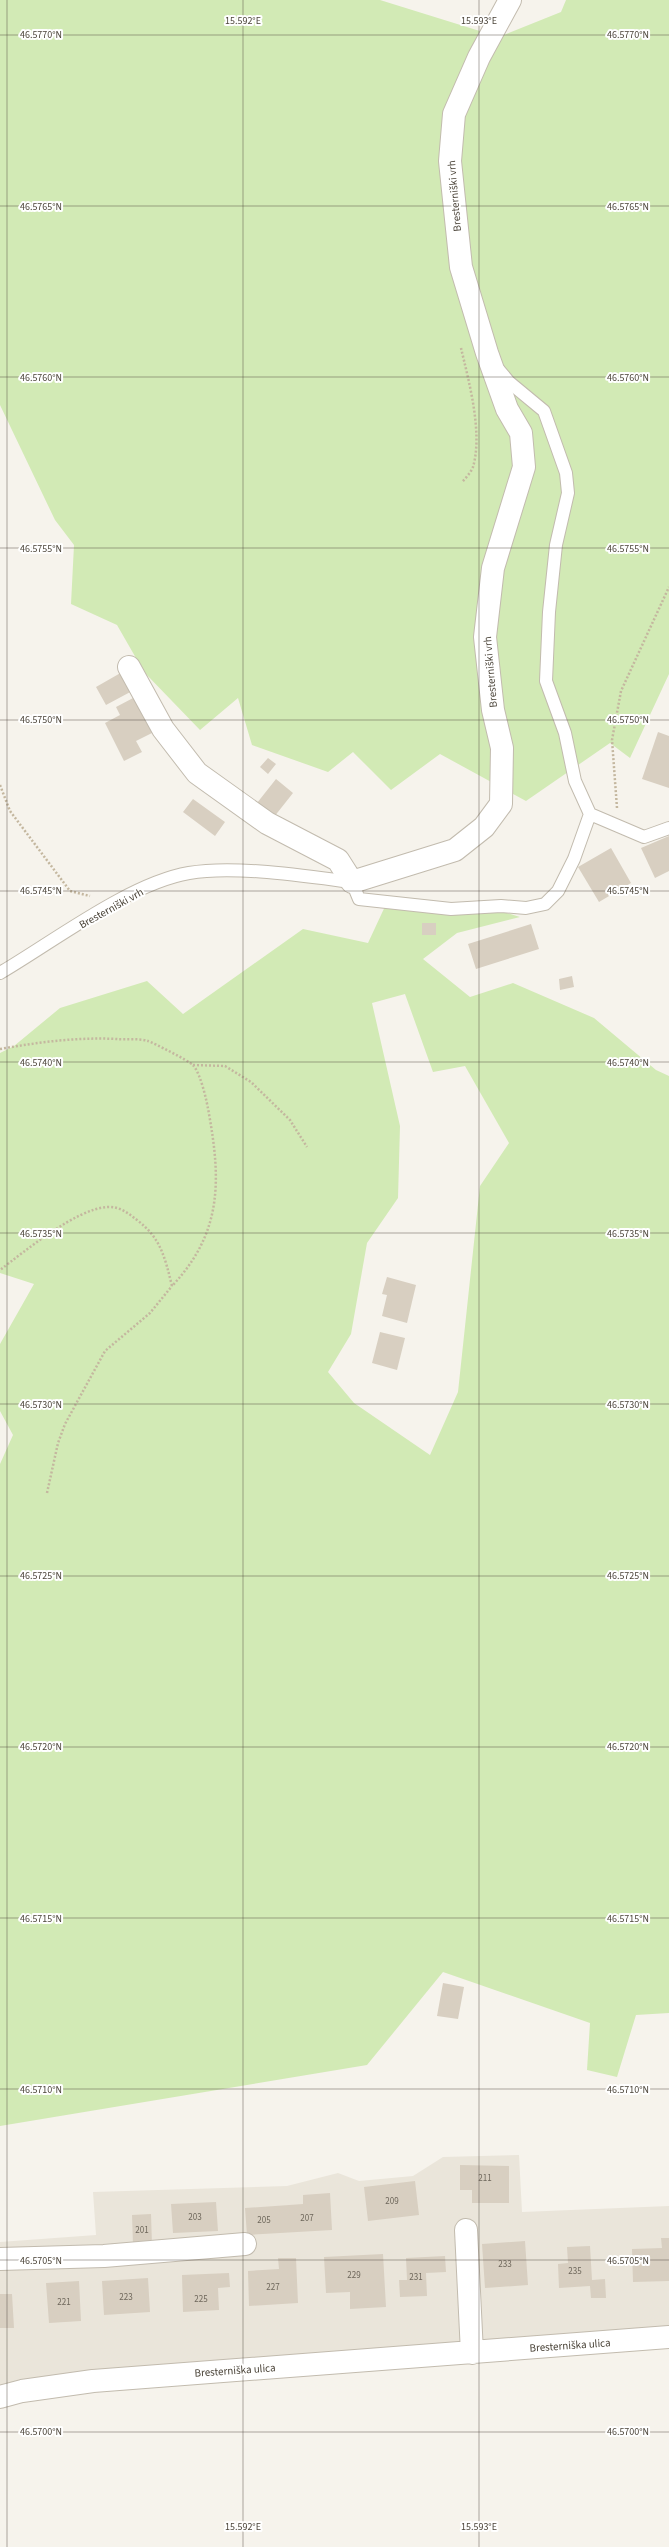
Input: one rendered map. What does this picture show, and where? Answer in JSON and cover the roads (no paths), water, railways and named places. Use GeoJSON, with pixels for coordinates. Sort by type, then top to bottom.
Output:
{"type":"FeatureCollection","features":[{"type":"Feature","properties":{"kind":"street","name":"Bresterniški vrh"},"geometry":{"type":"LineString","coordinates":[[352,882],[455,850],[484,827],[500,804],[502,748],[493,710],[485,637],[493,568],[524,467],[521,433],[507,410],[487,353],[461,267],[450,161],[454,114],[479,57],[510,0]]}},
{"type":"Feature","properties":{"kind":"street"},"geometry":{"type":"LineString","coordinates":[[129,667],[163,729],[197,773],[267,823],[338,860],[352,882]]}},
{"type":"Feature","properties":{"kind":"street"},"geometry":{"type":"LineString","coordinates":[[466,2230],[472,2353]]}},
{"type":"Feature","properties":{"kind":"street"},"geometry":{"type":"LineString","coordinates":[[0,2259],[112,2255],[245,2244]]}},
{"type":"Feature","properties":{"kind":"street","name":"Bresterniška ulica"},"geometry":{"type":"LineString","coordinates":[[0,2397],[22,2391],[92,2381],[669,2338]]}},
{"type":"Feature","properties":{"kind":"lane","name":"Bresterniški vrh"},"geometry":{"type":"LineString","coordinates":[[487,353],[508,382],[544,411],[566,473],[568,493],[556,545],[549,612],[546,681],[564,733],[575,781],[590,814]]}},
{"type":"Feature","properties":{"kind":"lane"},"geometry":{"type":"LineString","coordinates":[[352,882],[359,899],[368,901],[386,900],[451,909],[500,906],[526,908],[545,904],[558,891],[574,859],[590,814],[618,824],[644,837],[669,828]]}},
{"type":"Feature","properties":{"kind":"lane","name":"Bresterniški vrh"},"geometry":{"type":"LineString","coordinates":[[0,973],[121,899],[156,883],[189,873],[240,871],[352,882]]}}]}
